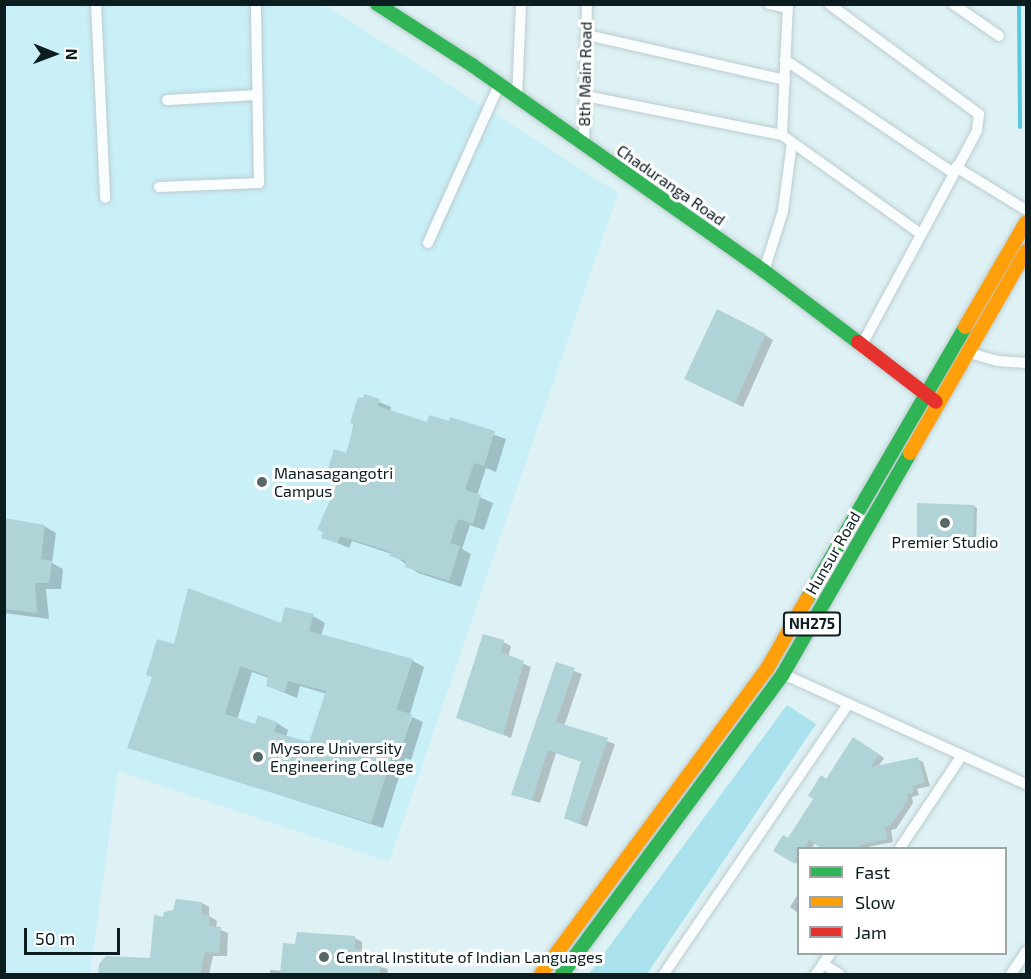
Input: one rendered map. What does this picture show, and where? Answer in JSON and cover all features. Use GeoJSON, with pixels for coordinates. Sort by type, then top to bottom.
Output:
{"type":"FeatureCollection","features":[{"type":"Feature","properties":{"kind":"main road","name":"Chaduranga Road"},"geometry":{"type":"LineString","coordinates":[[377,4],[499,84],[764,271],[931,398]]}},
{"type":"Feature","properties":{"kind":"main road"},"geometry":{"type":"LineString","coordinates":[[548,972],[767,669],[931,398],[1026,222]]}},
{"type":"Feature","properties":{"kind":"main road","name":"Hunsur Road"},"geometry":{"type":"LineString","coordinates":[[562,975],[783,674],[931,398],[966,352],[1026,251]]}},
{"type":"Feature","properties":{"kind":"street"},"geometry":{"type":"LineString","coordinates":[[96,4],[105,198]]}},
{"type":"Feature","properties":{"kind":"street"},"geometry":{"type":"LineString","coordinates":[[159,187],[259,183],[256,4]]}},
{"type":"Feature","properties":{"kind":"street"},"geometry":{"type":"LineString","coordinates":[[517,97],[521,4]]}},
{"type":"Feature","properties":{"kind":"street","name":"8th Main Road"},"geometry":{"type":"LineString","coordinates":[[584,143],[587,4]]}},
{"type":"Feature","properties":{"kind":"street"},"geometry":{"type":"LineString","coordinates":[[769,4],[788,6],[782,135]]}},
{"type":"Feature","properties":{"kind":"street"},"geometry":{"type":"LineString","coordinates":[[829,4],[979,114],[977,131],[862,345]]}},
{"type":"Feature","properties":{"kind":"street"},"geometry":{"type":"LineString","coordinates":[[953,4],[999,36]]}},
{"type":"Feature","properties":{"kind":"street"},"geometry":{"type":"LineString","coordinates":[[586,35],[784,80]]}},
{"type":"Feature","properties":{"kind":"street"},"geometry":{"type":"LineString","coordinates":[[785,60],[955,170],[1026,210]]}},
{"type":"Feature","properties":{"kind":"street"},"geometry":{"type":"LineString","coordinates":[[428,243],[499,84]]}},
{"type":"Feature","properties":{"kind":"street"},"geometry":{"type":"LineString","coordinates":[[167,100],[257,95]]}},
{"type":"Feature","properties":{"kind":"street"},"geometry":{"type":"LineString","coordinates":[[585,96],[782,135],[921,234]]}},
{"type":"Feature","properties":{"kind":"street"},"geometry":{"type":"LineString","coordinates":[[764,271],[783,211],[792,143]]}},
{"type":"Feature","properties":{"kind":"street"},"geometry":{"type":"LineString","coordinates":[[966,352],[998,361],[1026,363]]}},
{"type":"Feature","properties":{"kind":"street"},"geometry":{"type":"LineString","coordinates":[[783,674],[1026,784]]}},
{"type":"Feature","properties":{"kind":"street"},"geometry":{"type":"LineString","coordinates":[[664,975],[848,704]]}},
{"type":"Feature","properties":{"kind":"street"},"geometry":{"type":"LineString","coordinates":[[901,847],[962,757]]}},
{"type":"Feature","properties":{"kind":"street"},"geometry":{"type":"LineString","coordinates":[[1011,975],[1026,952]]}},
{"type":"Feature","properties":{"kind":"street"},"geometry":{"type":"LineString","coordinates":[[816,975],[829,955]]}},
{"type":"Feature","properties":{"kind":"street"},"geometry":{"type":"LineString","coordinates":[[823,964],[839,975]]}},
{"type":"Feature","properties":{"kind":"shaded area","name":"Manasagangotri Campus"},"geometry":{"type":"Polygon","coordinates":[[[5,5],[325,5],[618,193],[389,862],[118,771],[90,974],[5,974],[5,5]]]}},
{"type":"Feature","properties":{"kind":"shaded area"},"geometry":{"type":"Polygon","coordinates":[[[787,705],[816,724],[647,974],[589,974],[787,705]]]}},
{"type":"Feature","properties":{"kind":"building"},"geometry":{"type":"Polygon","coordinates":[[[717,309],[766,334],[735,403],[684,379],[717,309]]]}},
{"type":"Feature","properties":{"kind":"building"},"geometry":{"type":"Polygon","coordinates":[[[364,394],[380,399],[378,406],[427,422],[429,415],[449,421],[450,417],[495,431],[484,466],[474,463],[465,490],[481,495],[473,524],[458,519],[450,543],[460,546],[449,581],[405,567],[406,561],[389,556],[391,552],[340,536],[337,543],[321,538],[323,532],[317,530],[339,479],[326,475],[334,449],[346,453],[355,424],[350,423],[358,397],[363,398],[364,394]]]}},
{"type":"Feature","properties":{"kind":"building","name":"Premier Studio"},"geometry":{"type":"Polygon","coordinates":[[[917,503],[974,505],[973,543],[917,542],[917,503]]]}},
{"type":"Feature","properties":{"kind":"building"},"geometry":{"type":"Polygon","coordinates":[[[4,518],[45,525],[41,559],[52,561],[49,583],[35,583],[37,613],[4,609],[4,518]]]}},
{"type":"Feature","properties":{"kind":"building"},"geometry":{"type":"Polygon","coordinates":[[[188,588],[281,623],[285,607],[314,614],[309,631],[413,659],[396,710],[412,714],[400,754],[393,752],[371,823],[127,748],[152,677],[146,675],[157,639],[174,644],[188,588]],[[240,666],[225,714],[255,724],[258,715],[277,722],[274,732],[309,742],[326,691],[288,681],[285,692],[266,686],[268,676],[240,666]]]}},
{"type":"Feature","properties":{"kind":"building"},"geometry":{"type":"Polygon","coordinates":[[[483,634],[504,640],[501,652],[524,661],[503,735],[456,718],[483,634]]]}},
{"type":"Feature","properties":{"kind":"building"},"geometry":{"type":"Polygon","coordinates":[[[556,662],[575,668],[556,722],[608,738],[579,824],[564,818],[581,761],[548,750],[532,800],[511,795],[556,662]]]}},
{"type":"Feature","properties":{"kind":"building"},"geometry":{"type":"Polygon","coordinates":[[[853,737],[879,754],[871,767],[918,757],[925,783],[912,786],[914,792],[907,794],[908,800],[890,826],[885,827],[888,839],[859,845],[862,847],[819,847],[809,840],[805,847],[797,847],[795,864],[773,851],[783,835],[788,838],[813,799],[808,796],[821,775],[826,779],[853,737]]]}},
{"type":"Feature","properties":{"kind":"building"},"geometry":{"type":"Polygon","coordinates":[[[176,899],[202,902],[202,914],[210,915],[209,926],[221,927],[219,953],[205,952],[200,975],[98,975],[99,964],[106,956],[150,958],[154,915],[163,917],[164,912],[173,910],[176,899]]]}},
{"type":"Feature","properties":{"kind":"building","name":"Central Institute of Indian Languages"},"geometry":{"type":"Polygon","coordinates":[[[297,932],[355,936],[355,949],[366,950],[366,963],[381,963],[380,975],[280,975],[283,943],[295,944],[297,932]]]}},
{"type":"Feature","properties":{"kind":"waterway"},"geometry":{"type":"LineString","coordinates":[[1019,4],[1020,127]]}},
{"type":"Feature","properties":{"kind":"traffic: fast"},"geometry":{"type":"LineString","coordinates":[[377,4],[472,65],[764,271],[858,342]]}},
{"type":"Feature","properties":{"kind":"traffic: fast"},"geometry":{"type":"LineString","coordinates":[[807,599],[965,327]]}},
{"type":"Feature","properties":{"kind":"traffic: fast"},"geometry":{"type":"LineString","coordinates":[[562,974],[783,674],[910,453]]}},
{"type":"Feature","properties":{"kind":"traffic: slow"},"geometry":{"type":"LineString","coordinates":[[965,327],[1026,222]]}},
{"type":"Feature","properties":{"kind":"traffic: slow"},"geometry":{"type":"LineString","coordinates":[[910,453],[1026,251]]}},
{"type":"Feature","properties":{"kind":"traffic: slow"},"geometry":{"type":"LineString","coordinates":[[541,974],[767,669],[807,599]]}},
{"type":"Feature","properties":{"kind":"traffic: jam"},"geometry":{"type":"LineString","coordinates":[[858,342],[936,402]]}},
{"type":"Feature","properties":{"kind":"place","name":"Manasagangotri Campus"},"geometry":{"type":"Point","coordinates":[262,482]}},
{"type":"Feature","properties":{"kind":"place","name":"Premier Studio"},"geometry":{"type":"Point","coordinates":[945,523]}},
{"type":"Feature","properties":{"kind":"place","name":"Mysore University Engineering College"},"geometry":{"type":"Point","coordinates":[258,757]}},
{"type":"Feature","properties":{"kind":"place","name":"Central Institute of Indian Languages"},"geometry":{"type":"Point","coordinates":[324,957]}}]}
